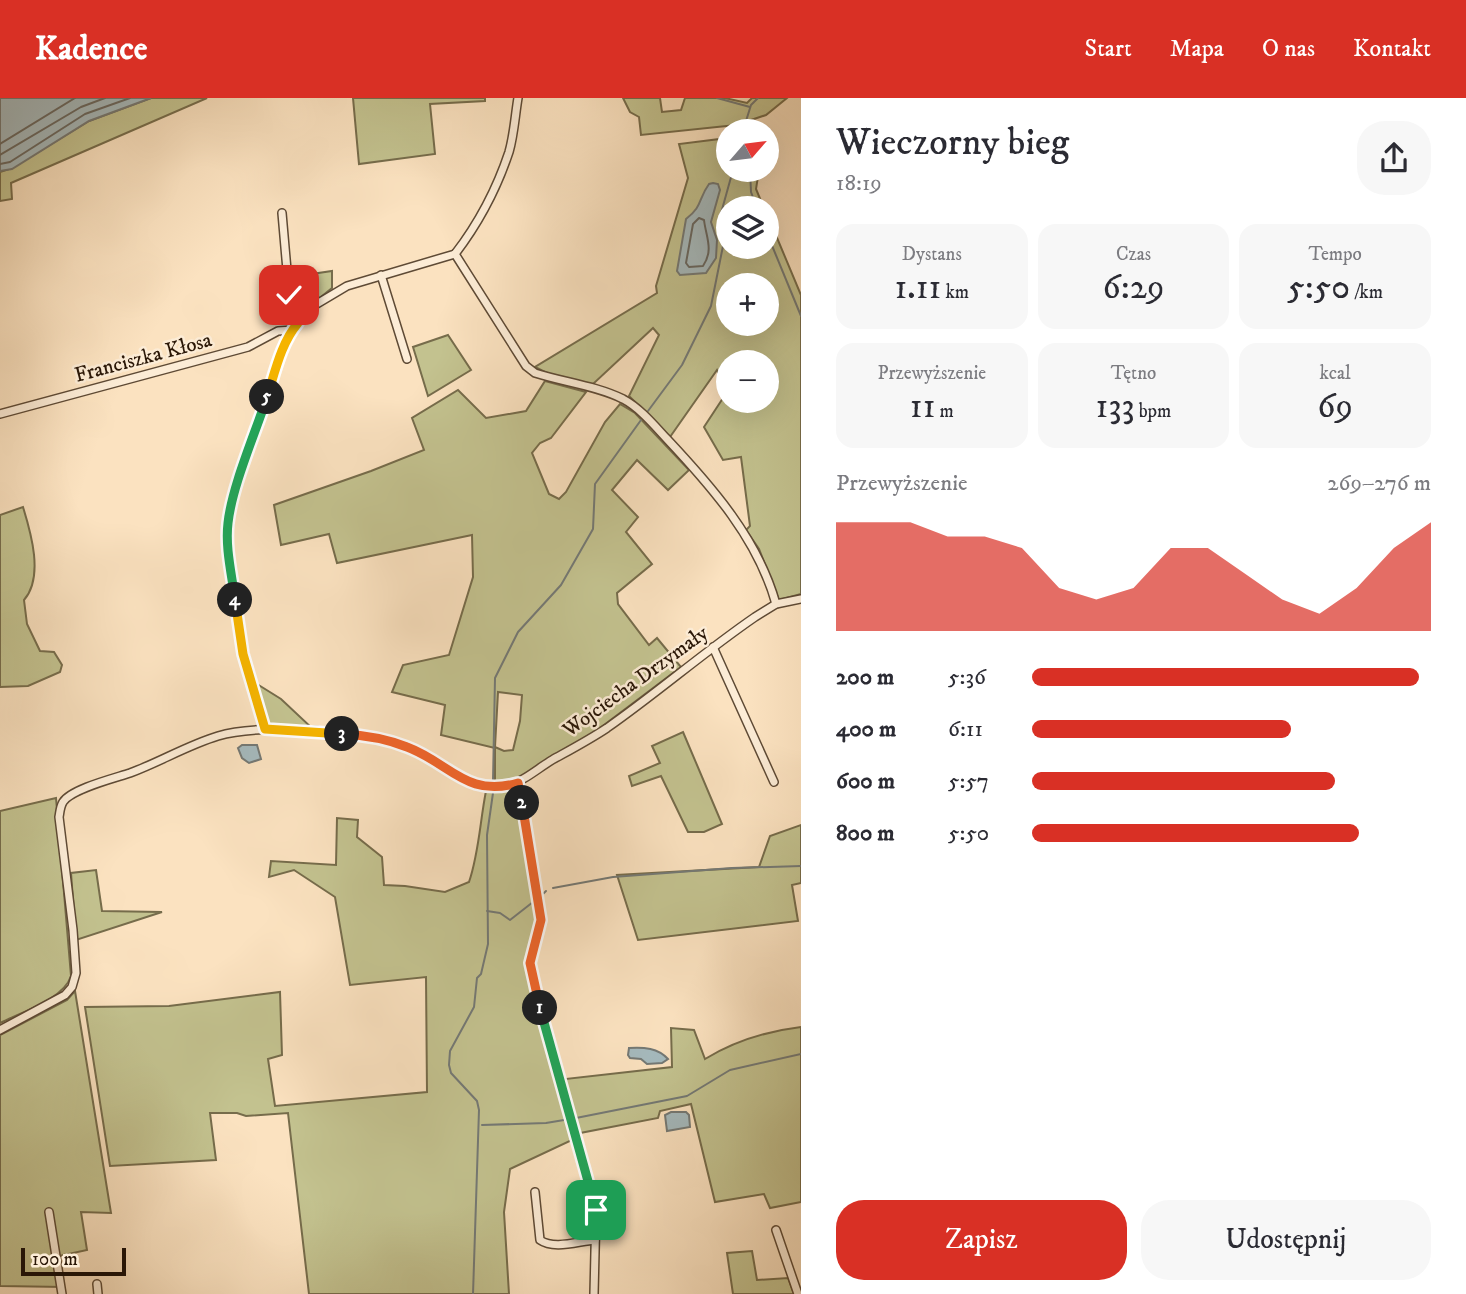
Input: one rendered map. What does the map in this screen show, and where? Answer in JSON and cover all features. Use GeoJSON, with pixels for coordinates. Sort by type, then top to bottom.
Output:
{"type":"FeatureCollection","features":[{"type":"Feature","properties":{"kind":"street"},"geometry":{"type":"LineString","coordinates":[[265,729],[243,654],[228,542],[228,523],[232,502],[280,356],[292,330],[310,308],[327,296],[347,286],[455,254],[478,221],[504,165],[518,98]]}},
{"type":"Feature","properties":{"kind":"street"},"geometry":{"type":"LineString","coordinates":[[282,213],[291,316],[298,323]]}},
{"type":"Feature","properties":{"kind":"street"},"geometry":{"type":"LineString","coordinates":[[455,254],[526,366],[535,373],[623,399],[642,413],[703,477],[736,522],[760,561],[776,604],[801,599]]}},
{"type":"Feature","properties":{"kind":"street"},"geometry":{"type":"LineString","coordinates":[[381,275],[407,359]]}},
{"type":"Feature","properties":{"kind":"street","name":"Franciszka Kłosa"},"geometry":{"type":"LineString","coordinates":[[0,414],[248,347],[278,331],[292,330]]}},
{"type":"Feature","properties":{"kind":"street","name":"Wojciecha Drzymały"},"geometry":{"type":"LineString","coordinates":[[0,1030],[65,995],[72,987],[76,973],[73,930],[59,817],[64,801],[76,792],[166,759],[217,736],[265,729],[351,734],[389,741],[418,752],[471,783],[504,787],[518,783],[538,768],[606,729],[713,647],[776,604]]}},
{"type":"Feature","properties":{"kind":"street"},"geometry":{"type":"LineString","coordinates":[[713,647],[774,782]]}},
{"type":"Feature","properties":{"kind":"street"},"geometry":{"type":"LineString","coordinates":[[518,783],[541,920],[530,963],[531,973],[596,1210],[594,1294]]}},
{"type":"Feature","properties":{"kind":"street"},"geometry":{"type":"LineString","coordinates":[[535,1192],[540,1240],[543,1243],[595,1240]]}},
{"type":"Feature","properties":{"kind":"street"},"geometry":{"type":"LineString","coordinates":[[49,1212],[62,1294]]}},
{"type":"Feature","properties":{"kind":"street"},"geometry":{"type":"LineString","coordinates":[[776,1230],[798,1294]]}},
{"type":"Feature","properties":{"kind":"street"},"geometry":{"type":"LineString","coordinates":[[97,1284],[98,1294]]}},
{"type":"Feature","properties":{"kind":"shaded area"},"geometry":{"type":"Polygon","coordinates":[[[151,98],[207,98],[11,183],[12,199],[0,201],[0,172],[12,168],[89,121],[151,98]]]}},
{"type":"Feature","properties":{"kind":"shaded area"},"geometry":{"type":"Polygon","coordinates":[[[353,98],[485,98],[485,101],[430,104],[435,154],[359,164],[353,98]]]}},
{"type":"Feature","properties":{"kind":"shaded area"},"geometry":{"type":"Polygon","coordinates":[[[623,98],[660,98],[662,112],[681,110],[685,98],[725,98],[747,103],[752,98],[787,98],[766,115],[754,119],[716,119],[716,127],[641,135],[639,117],[630,112],[623,98]]]}},
{"type":"Feature","properties":{"kind":"shaded area"},"geometry":{"type":"Polygon","coordinates":[[[716,139],[716,182],[757,182],[759,196],[716,196],[716,259],[779,259],[779,243],[801,295],[801,594],[779,600],[759,549],[746,530],[750,526],[741,457],[723,460],[704,427],[716,409],[716,413],[779,413],[779,350],[716,350],[716,371],[670,437],[629,396],[659,335],[653,328],[592,385],[549,374],[535,367],[657,293],[656,286],[688,178],[679,144],[716,139]]]}},
{"type":"Feature","properties":{"kind":"shaded area"},"geometry":{"type":"Polygon","coordinates":[[[332,271],[332,288],[296,317],[291,277],[332,271]]]}},
{"type":"Feature","properties":{"kind":"shaded area"},"geometry":{"type":"Polygon","coordinates":[[[448,335],[471,370],[428,396],[413,347],[448,335]]]}},
{"type":"Feature","properties":{"kind":"shaded area"},"geometry":{"type":"Polygon","coordinates":[[[545,381],[586,392],[551,438],[540,443],[532,453],[549,494],[559,499],[566,492],[605,422],[620,404],[635,413],[689,470],[668,490],[637,460],[612,490],[638,517],[626,532],[652,564],[617,593],[618,604],[649,645],[657,638],[681,667],[596,731],[519,778],[495,783],[495,748],[441,735],[445,705],[392,692],[403,665],[449,655],[473,577],[472,535],[337,563],[329,534],[281,545],[274,505],[424,450],[412,418],[458,390],[486,418],[526,411],[545,381]],[[498,692],[495,747],[504,751],[513,750],[520,721],[522,695],[498,692]]]}},
{"type":"Feature","properties":{"kind":"shaded area"},"geometry":{"type":"Polygon","coordinates":[[[23,507],[35,567],[30,590],[24,600],[27,624],[40,651],[54,652],[62,665],[60,672],[28,686],[0,687],[0,515],[23,507]]]}},
{"type":"Feature","properties":{"kind":"shaded area"},"geometry":{"type":"Polygon","coordinates":[[[257,684],[281,699],[313,729],[272,727],[266,719],[257,684]]]}},
{"type":"Feature","properties":{"kind":"shaded area"},"geometry":{"type":"Polygon","coordinates":[[[683,732],[722,824],[704,832],[688,832],[661,776],[632,786],[629,776],[660,763],[652,746],[683,732]]]}},
{"type":"Feature","properties":{"kind":"shaded area"},"geometry":{"type":"Polygon","coordinates":[[[512,790],[519,796],[537,913],[537,932],[527,963],[529,983],[572,1140],[510,1169],[504,1212],[509,1294],[309,1294],[288,1113],[246,1116],[237,1113],[210,1113],[216,1160],[110,1166],[85,1007],[169,1006],[280,992],[282,1055],[268,1059],[275,1106],[427,1092],[426,977],[350,985],[335,897],[294,870],[269,877],[271,861],[336,865],[337,818],[358,820],[357,837],[382,857],[384,885],[445,892],[469,882],[486,791],[512,790]]]}},
{"type":"Feature","properties":{"kind":"shaded area"},"geometry":{"type":"Polygon","coordinates":[[[56,798],[71,976],[60,992],[51,998],[0,1023],[0,811],[56,798]]]}},
{"type":"Feature","properties":{"kind":"shaded area"},"geometry":{"type":"Polygon","coordinates":[[[801,825],[801,883],[792,885],[798,921],[638,940],[617,875],[759,867],[770,836],[801,825]]]}},
{"type":"Feature","properties":{"kind":"shaded area"},"geometry":{"type":"Polygon","coordinates":[[[96,870],[102,911],[162,912],[76,940],[71,873],[96,870]]]}},
{"type":"Feature","properties":{"kind":"shaded area"},"geometry":{"type":"Polygon","coordinates":[[[75,991],[111,1213],[81,1212],[87,1250],[59,1256],[64,1287],[0,1286],[0,1035],[67,1000],[75,991]]]}},
{"type":"Feature","properties":{"kind":"shaded area"},"geometry":{"type":"Polygon","coordinates":[[[801,1027],[801,1202],[770,1208],[764,1194],[715,1202],[691,1104],[660,1111],[658,1118],[580,1133],[565,1079],[672,1067],[671,1028],[694,1030],[705,1059],[751,1038],[801,1027]]]}},
{"type":"Feature","properties":{"kind":"shaded area"},"geometry":{"type":"Polygon","coordinates":[[[752,1251],[757,1280],[788,1278],[794,1294],[733,1294],[727,1253],[752,1251]]]}},
{"type":"Feature","properties":{"kind":"water"},"geometry":{"type":"Polygon","coordinates":[[[0,98],[151,98],[89,121],[12,169],[0,171],[0,98]]]}},
{"type":"Feature","properties":{"kind":"water"},"geometry":{"type":"Polygon","coordinates":[[[709,184],[718,184],[720,190],[716,196],[711,222],[716,237],[716,258],[706,273],[680,275],[677,271],[686,219],[698,206],[709,184]]]}},
{"type":"Feature","properties":{"kind":"water"},"geometry":{"type":"Polygon","coordinates":[[[242,745],[257,745],[261,759],[249,763],[242,758],[238,748],[242,745]]]}},
{"type":"Feature","properties":{"kind":"water"},"geometry":{"type":"Polygon","coordinates":[[[629,1048],[650,1049],[660,1052],[668,1059],[662,1063],[647,1064],[641,1059],[630,1058],[629,1048]]]}},
{"type":"Feature","properties":{"kind":"water"},"geometry":{"type":"Polygon","coordinates":[[[671,1112],[686,1112],[689,1115],[690,1127],[667,1131],[665,1115],[671,1112]]]}},
{"type":"Feature","properties":{"kind":"waterway"},"geometry":{"type":"LineString","coordinates":[[717,98],[750,107]]}},
{"type":"Feature","properties":{"kind":"waterway"},"geometry":{"type":"LineString","coordinates":[[747,119],[751,105],[758,98]]}},
{"type":"Feature","properties":{"kind":"waterway"},"geometry":{"type":"LineString","coordinates":[[648,411],[682,365],[711,306],[723,246],[718,224],[730,182]]}},
{"type":"Feature","properties":{"kind":"waterway"},"geometry":{"type":"LineString","coordinates":[[751,182],[752,196]]}},
{"type":"Feature","properties":{"kind":"waterway"},"geometry":{"type":"LineString","coordinates":[[778,259],[801,316]]}},
{"type":"Feature","properties":{"kind":"waterway"},"geometry":{"type":"LineString","coordinates":[[493,781],[495,678],[518,632],[561,585],[593,529],[595,484],[641,420]]}},
{"type":"Feature","properties":{"kind":"waterway"},"geometry":{"type":"LineString","coordinates":[[473,1294],[479,1110],[477,1101],[451,1073],[449,1065],[450,1051],[474,1007],[477,978],[481,974],[488,944],[487,835],[493,793]]}},
{"type":"Feature","properties":{"kind":"waterway"},"geometry":{"type":"LineString","coordinates":[[553,888],[613,877],[801,866]]}},
{"type":"Feature","properties":{"kind":"waterway"},"geometry":{"type":"LineString","coordinates":[[542,895],[546,891]]}},
{"type":"Feature","properties":{"kind":"waterway"},"geometry":{"type":"LineString","coordinates":[[487,911],[500,913],[510,920],[533,902]]}},
{"type":"Feature","properties":{"kind":"waterway"},"geometry":{"type":"LineString","coordinates":[[576,1118],[687,1096],[730,1070],[801,1054]]}},
{"type":"Feature","properties":{"kind":"waterway"},"geometry":{"type":"LineString","coordinates":[[482,1125],[564,1120]]}},
{"type":"Feature","properties":{"kind":"route"},"geometry":{"type":"LineString","coordinates":[[289,295],[291,316],[298,323],[280,356],[232,502],[228,523],[228,542],[243,654],[265,729],[351,734],[389,741],[428,757],[451,774],[471,783],[504,787],[518,783],[541,920],[530,963],[531,973],[596,1210]]}}]}
